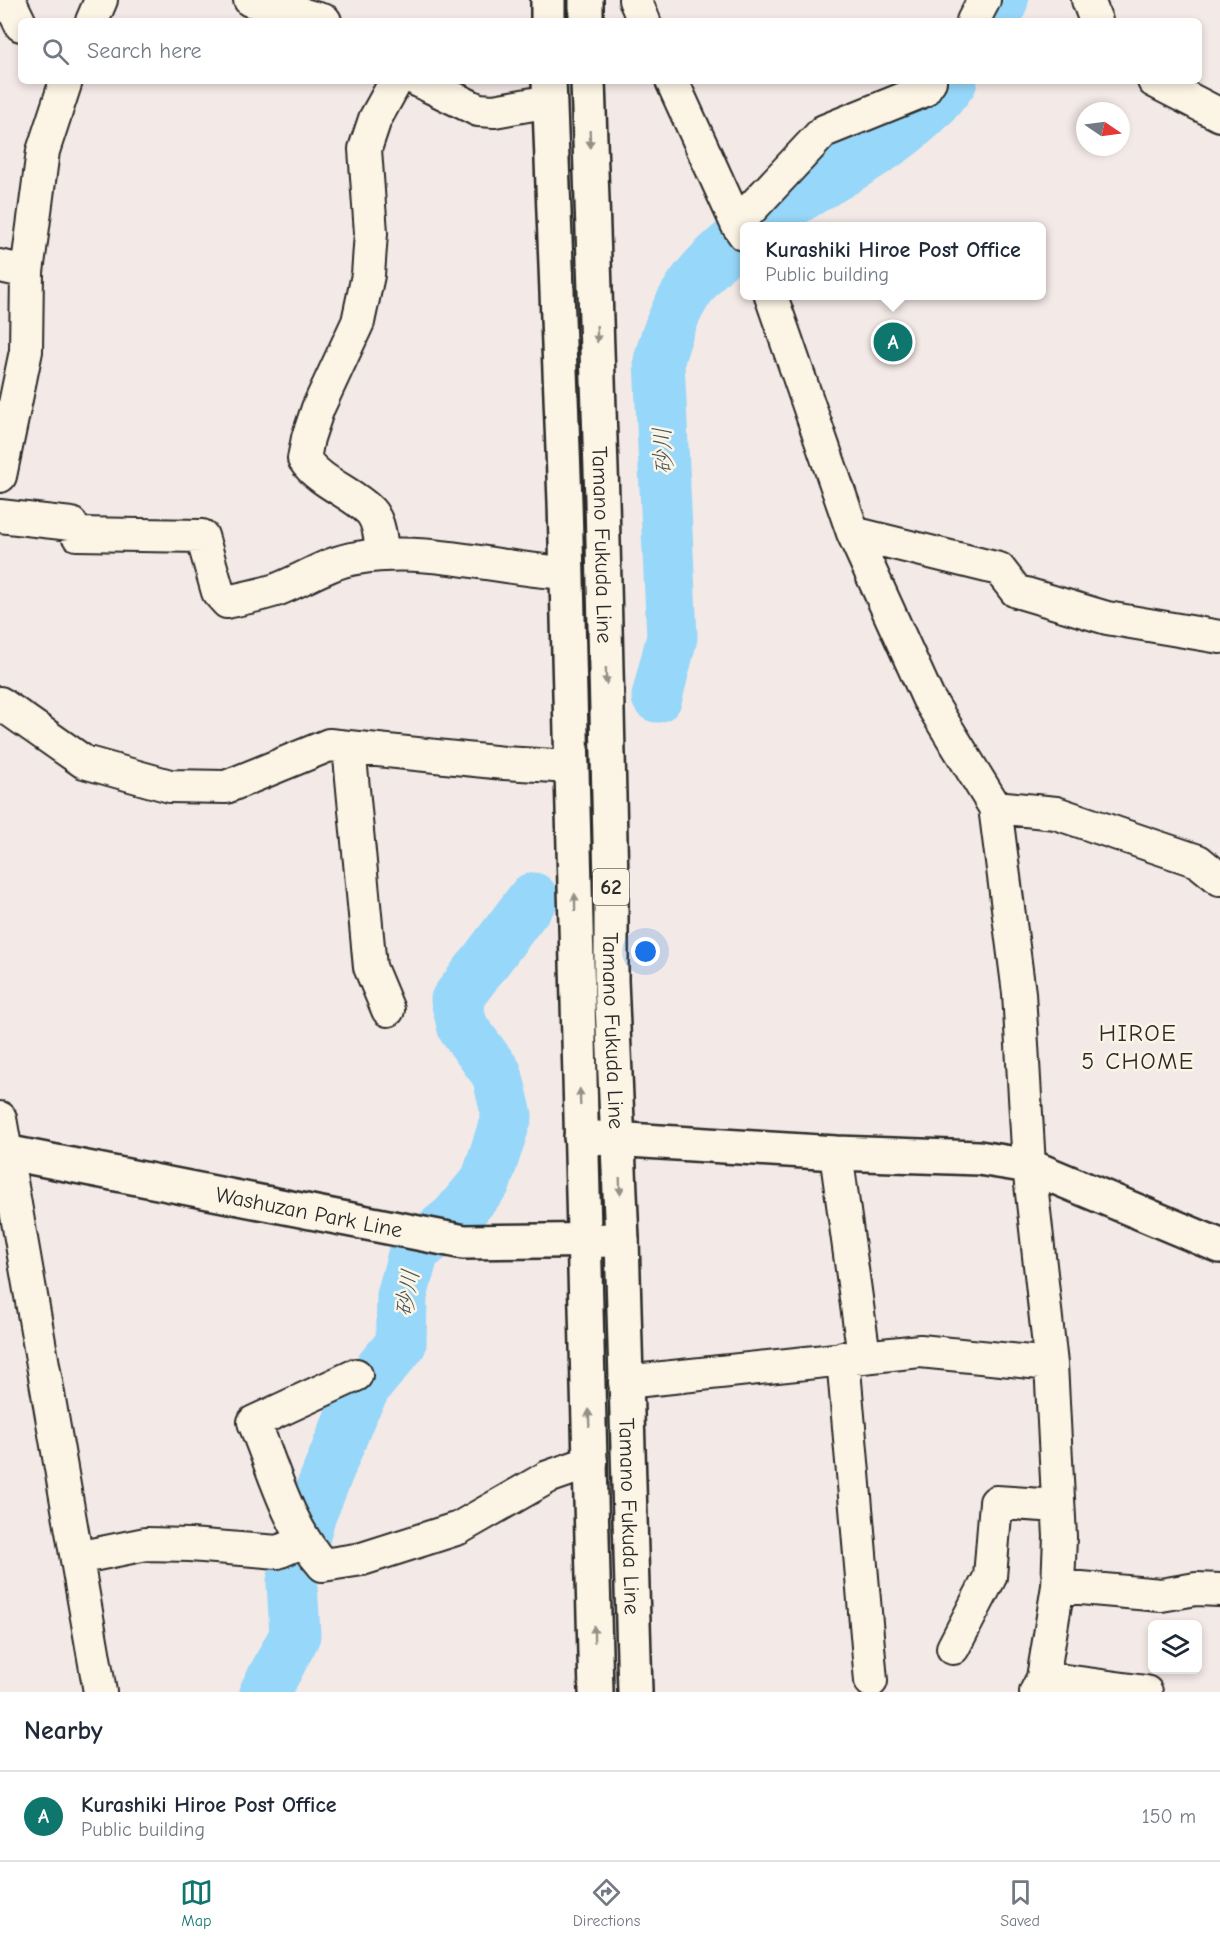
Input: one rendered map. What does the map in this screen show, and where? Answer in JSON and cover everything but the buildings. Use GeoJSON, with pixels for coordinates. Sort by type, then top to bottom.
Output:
{"type":"FeatureCollection","features":[{"type":"Feature","properties":{"kind":"main road"},"geometry":{"type":"LineString","coordinates":[[548,0],[548,18]]}},
{"type":"Feature","properties":{"kind":"main road"},"geometry":{"type":"LineString","coordinates":[[586,0],[586,18]]}},
{"type":"Feature","properties":{"kind":"main road","name":"Tamano Fukuda Line"},"geometry":{"type":"LineString","coordinates":[[588,84],[603,511],[611,980],[622,1240],[635,1692]]}},
{"type":"Feature","properties":{"kind":"main road","name":"Tamano Fukuda Line"},"geometry":{"type":"LineString","coordinates":[[550,91],[567,573],[596,1692]]}},
{"type":"Feature","properties":{"kind":"main road"},"geometry":{"type":"LineString","coordinates":[[581,1137],[836,1153],[979,1158],[1029,1166],[1220,1246]]}},
{"type":"Feature","properties":{"kind":"main road","name":"Washuzan Park Line"},"geometry":{"type":"LineString","coordinates":[[3,1152],[433,1236],[510,1243],[622,1240]]}},
{"type":"Feature","properties":{"kind":"street"},"geometry":{"type":"LineString","coordinates":[[9,0],[18,19]]}},
{"type":"Feature","properties":{"kind":"street"},"geometry":{"type":"LineString","coordinates":[[93,18],[101,0]]}},
{"type":"Feature","properties":{"kind":"street"},"geometry":{"type":"LineString","coordinates":[[250,0],[314,18]]}},
{"type":"Feature","properties":{"kind":"street"},"geometry":{"type":"LineString","coordinates":[[635,0],[644,18]]}},
{"type":"Feature","properties":{"kind":"street"},"geometry":{"type":"LineString","coordinates":[[975,18],[984,0]]}},
{"type":"Feature","properties":{"kind":"street"},"geometry":{"type":"LineString","coordinates":[[1088,0],[1095,18]]}},
{"type":"Feature","properties":{"kind":"street"},"geometry":{"type":"LineString","coordinates":[[0,476],[26,351],[14,269],[43,151],[65,84]]}},
{"type":"Feature","properties":{"kind":"street"},"geometry":{"type":"LineString","coordinates":[[382,555],[379,530],[371,512],[312,470],[304,459],[318,408],[358,322],[368,275],[370,233],[365,149],[375,119],[394,84]]}},
{"type":"Feature","properties":{"kind":"street"},"geometry":{"type":"LineString","coordinates":[[425,84],[478,110],[495,111],[550,91]]}},
{"type":"Feature","properties":{"kind":"street"},"geometry":{"type":"LineString","coordinates":[[673,84],[740,227]]}},
{"type":"Feature","properties":{"kind":"street"},"geometry":{"type":"LineString","coordinates":[[747,222],[824,131],[923,91],[928,84]]}},
{"type":"Feature","properties":{"kind":"street"},"geometry":{"type":"LineString","coordinates":[[1160,84],[1220,114]]}},
{"type":"Feature","properties":{"kind":"street"},"geometry":{"type":"LineString","coordinates":[[772,300],[853,533],[927,698],[995,807],[1019,993],[1029,1166],[1051,1364],[1058,1506],[1059,1586],[1039,1685],[1146,1692]]}},
{"type":"Feature","properties":{"kind":"street"},"geometry":{"type":"LineString","coordinates":[[0,516],[71,524],[77,534],[202,537],[218,592],[227,602],[276,590],[316,571],[355,558],[382,555],[435,555],[520,570],[567,573]]}},
{"type":"Feature","properties":{"kind":"street"},"geometry":{"type":"LineString","coordinates":[[853,533],[999,569],[1016,591],[1107,618],[1220,637]]}},
{"type":"Feature","properties":{"kind":"street"},"geometry":{"type":"LineString","coordinates":[[0,703],[84,762],[170,786],[226,787],[329,745],[504,763],[572,767]]}},
{"type":"Feature","properties":{"kind":"street"},"geometry":{"type":"LineString","coordinates":[[349,747],[370,967],[388,1010]]}},
{"type":"Feature","properties":{"kind":"street"},"geometry":{"type":"LineString","coordinates":[[995,807],[1056,813],[1198,861],[1220,879]]}},
{"type":"Feature","properties":{"kind":"street"},"geometry":{"type":"LineString","coordinates":[[0,1118],[3,1152],[100,1692]]}},
{"type":"Feature","properties":{"kind":"street"},"geometry":{"type":"LineString","coordinates":[[836,1153],[854,1358],[871,1681]]}},
{"type":"Feature","properties":{"kind":"street"},"geometry":{"type":"LineString","coordinates":[[625,1382],[920,1351],[1051,1364]]}},
{"type":"Feature","properties":{"kind":"street"},"geometry":{"type":"LineString","coordinates":[[356,1376],[254,1422],[301,1542],[323,1565],[362,1559],[459,1528],[548,1477],[591,1462]]}},
{"type":"Feature","properties":{"kind":"street"},"geometry":{"type":"LineString","coordinates":[[953,1648],[990,1577],[996,1502],[1058,1506]]}},
{"type":"Feature","properties":{"kind":"street"},"geometry":{"type":"LineString","coordinates":[[77,1558],[146,1544],[278,1552],[301,1542]]}},
{"type":"Feature","properties":{"kind":"street"},"geometry":{"type":"LineString","coordinates":[[1059,1586],[1161,1595],[1196,1589],[1220,1590]]}},
{"type":"Feature","properties":{"kind":"waterway","name":"砂川"},"geometry":{"type":"LineString","coordinates":[[996,18],[1003,0]]}},
{"type":"Feature","properties":{"kind":"waterway","name":"砂川"},"geometry":{"type":"LineString","coordinates":[[761,222],[886,144],[933,105],[950,84]]}},
{"type":"Feature","properties":{"kind":"waterway","name":"砂川"},"geometry":{"type":"LineString","coordinates":[[657,697],[672,637],[659,361],[672,321],[689,289],[713,261],[740,237]]}},
{"type":"Feature","properties":{"kind":"waterway","name":"砂川"},"geometry":{"type":"LineString","coordinates":[[265,1692],[295,1635],[292,1582],[310,1517],[352,1412],[366,1386],[401,1344],[402,1296],[414,1251],[455,1218],[486,1181],[507,1116],[497,1074],[463,1028],[456,1000],[533,898]]}},
{"type":"Feature","properties":{"kind":"place","name":"Kurashiki Hiroe Post Office"},"geometry":{"type":"Point","coordinates":[893,342]}},
{"type":"Feature","properties":{"kind":"district","name":"HIROE 5 CHOME"},"geometry":{"type":"Point","coordinates":[1138,1047]}}]}
